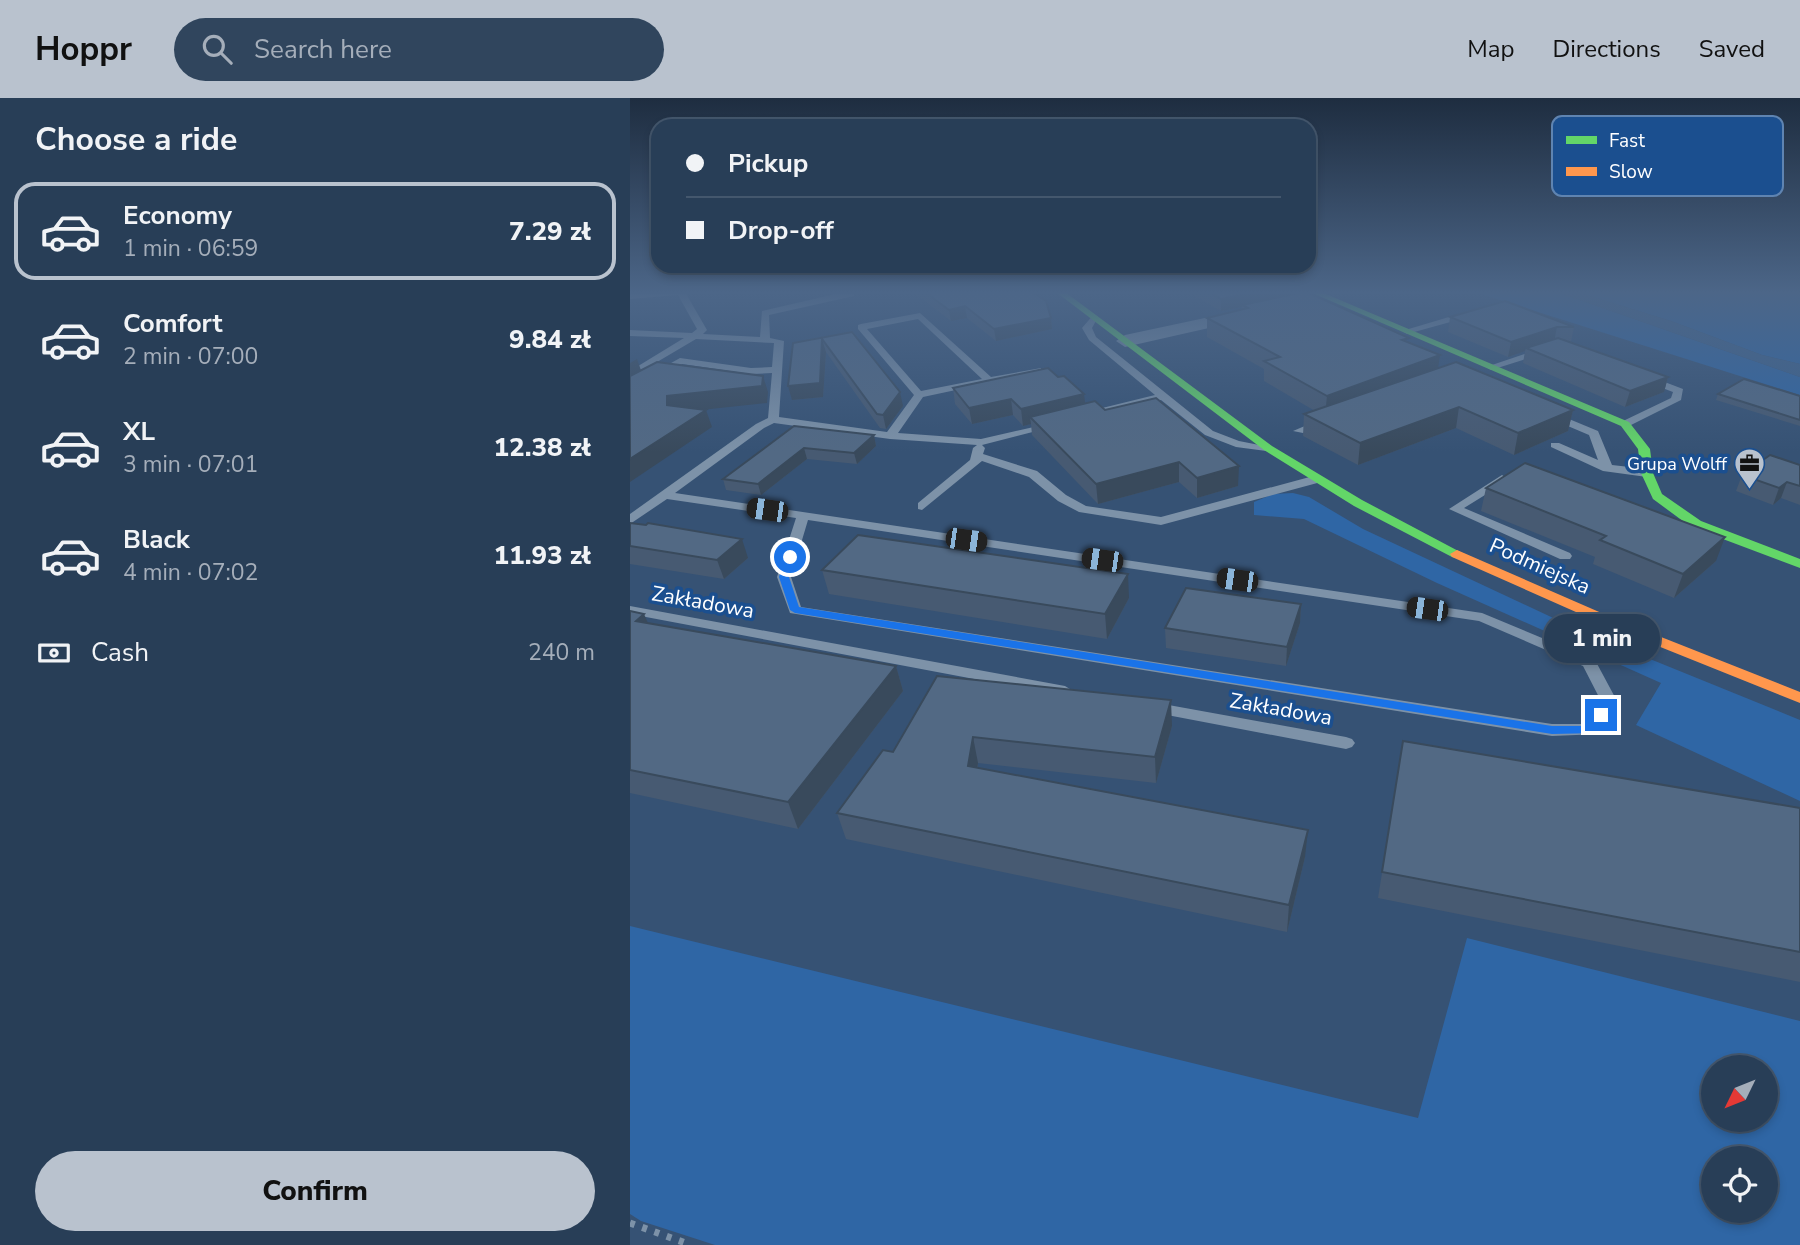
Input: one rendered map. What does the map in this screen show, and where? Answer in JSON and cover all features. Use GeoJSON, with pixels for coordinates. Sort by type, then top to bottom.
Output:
{"type":"FeatureCollection","features":[{"type":"Feature","properties":{"kind":"main road","name":"Podmiejska"},"geometry":{"type":"LineString","coordinates":[[1131,346],[1274,450],[1317,478],[1415,533],[1602,619],[1800,698]]}},
{"type":"Feature","properties":{"kind":"main road"},"geometry":{"type":"LineString","coordinates":[[1441,346],[1625,424],[1644,449],[1647,473],[1657,496],[1696,524],[1800,564]]}},
{"type":"Feature","properties":{"kind":"lane"},"geometry":{"type":"LineString","coordinates":[[630,375],[678,346]]}},
{"type":"Feature","properties":{"kind":"lane"},"geometry":{"type":"LineString","coordinates":[[773,421],[779,346]]}},
{"type":"Feature","properties":{"kind":"lane"},"geometry":{"type":"LineString","coordinates":[[877,346],[919,395]]}},
{"type":"Feature","properties":{"kind":"lane"},"geometry":{"type":"LineString","coordinates":[[952,346],[989,380]]}},
{"type":"Feature","properties":{"kind":"lane","name":"Podmiejska"},"geometry":{"type":"LineString","coordinates":[[1101,346],[1209,433],[1236,444],[1274,450]]}},
{"type":"Feature","properties":{"kind":"lane"},"geometry":{"type":"LineString","coordinates":[[1491,367],[1555,347]]}},
{"type":"Feature","properties":{"kind":"lane"},"geometry":{"type":"LineString","coordinates":[[630,390],[680,361],[751,371],[777,370]]}},
{"type":"Feature","properties":{"kind":"lane"},"geometry":{"type":"LineString","coordinates":[[890,436],[919,395],[1037,370]]}},
{"type":"Feature","properties":{"kind":"lane"},"geometry":{"type":"LineString","coordinates":[[1625,424],[1676,400],[1679,391],[1631,373]]}},
{"type":"Feature","properties":{"kind":"lane"},"geometry":{"type":"LineString","coordinates":[[1086,415],[1163,396]]}},
{"type":"Feature","properties":{"kind":"lane"},"geometry":{"type":"LineString","coordinates":[[1544,412],[1594,433],[1607,468]]}},
{"type":"Feature","properties":{"kind":"lane"},"geometry":{"type":"LineString","coordinates":[[1298,431],[1338,416]]}},
{"type":"Feature","properties":{"kind":"lane"},"geometry":{"type":"LineString","coordinates":[[631,518],[760,426],[773,421],[890,436],[981,442],[1060,422]]}},
{"type":"Feature","properties":{"kind":"lane"},"geometry":{"type":"LineString","coordinates":[[922,506],[976,461],[981,442]]}},
{"type":"Feature","properties":{"kind":"lane"},"geometry":{"type":"LineString","coordinates":[[1555,445],[1607,468],[1647,473]]}},
{"type":"Feature","properties":{"kind":"lane"},"geometry":{"type":"LineString","coordinates":[[978,456],[1033,474],[1062,498],[1083,509],[1161,521],[1317,478]]}},
{"type":"Feature","properties":{"kind":"lane"},"geometry":{"type":"LineString","coordinates":[[1515,470],[1455,509],[1565,556]]}},
{"type":"Feature","properties":{"kind":"lane"},"geometry":{"type":"LineString","coordinates":[[664,495],[1482,617],[1589,663],[1609,701],[1594,730],[1552,730],[795,610],[784,577],[803,516]]}},
{"type":"Feature","properties":{"kind":"lane"},"geometry":{"type":"LineString","coordinates":[[1651,511],[1676,510]]}},
{"type":"Feature","properties":{"kind":"lane","name":"Zakładowa"},"geometry":{"type":"LineString","coordinates":[[630,610],[1088,695]]}},
{"type":"Feature","properties":{"kind":"lane","name":"Zakładowa"},"geometry":{"type":"LineString","coordinates":[[1142,705],[1346,743]]}},
{"type":"Feature","properties":{"kind":"path"},"geometry":{"type":"LineString","coordinates":[[630,1223],[691,1245]]}},
{"type":"Feature","properties":{"kind":"shaded area"},"geometry":{"type":"Polygon","coordinates":[[[1644,346],[1710,346],[1800,377],[1800,395],[1644,346]]]}},
{"type":"Feature","properties":{"kind":"shaded area"},"geometry":{"type":"Polygon","coordinates":[[[1710,346],[1737,346],[1800,364],[1800,377],[1710,346]]]}},
{"type":"Feature","properties":{"kind":"shaded area"},"geometry":{"type":"Polygon","coordinates":[[[1737,346],[1800,346],[1800,364],[1737,346]]]}},
{"type":"Feature","properties":{"kind":"shaded area"},"geometry":{"type":"Polygon","coordinates":[[[1293,493],[1309,497],[1363,529],[1581,631],[1800,720],[1800,801],[1636,725],[1661,683],[1437,583],[1304,519],[1254,515],[1254,502],[1273,494],[1293,493]]]}},
{"type":"Feature","properties":{"kind":"shaded area"},"geometry":{"type":"Polygon","coordinates":[[[630,926],[1418,1118],[1467,938],[1800,1021],[1800,1245],[715,1245],[641,1221],[630,1214],[630,926]]]}},
{"type":"Feature","properties":{"kind":"building"},"geometry":{"type":"Polygon","coordinates":[[[793,346],[822,346],[820,383],[788,386],[793,346]]]}},
{"type":"Feature","properties":{"kind":"building"},"geometry":{"type":"Polygon","coordinates":[[[827,346],[863,346],[900,392],[883,415],[877,414],[827,346]]]}},
{"type":"Feature","properties":{"kind":"building"},"geometry":{"type":"Polygon","coordinates":[[[1259,346],[1416,346],[1440,355],[1327,396],[1264,361],[1280,357],[1259,346]]]}},
{"type":"Feature","properties":{"kind":"building"},"geometry":{"type":"Polygon","coordinates":[[[1534,346],[1579,346],[1668,377],[1630,391],[1526,348],[1534,346]]]}},
{"type":"Feature","properties":{"kind":"building"},"geometry":{"type":"Polygon","coordinates":[[[657,362],[763,376],[762,386],[667,396],[667,405],[706,410],[630,459],[630,376],[657,362]]]}},
{"type":"Feature","properties":{"kind":"building"},"geometry":{"type":"Polygon","coordinates":[[[1456,362],[1573,410],[1518,433],[1459,407],[1360,443],[1304,414],[1456,362]]]}},
{"type":"Feature","properties":{"kind":"building"},"geometry":{"type":"Polygon","coordinates":[[[1048,368],[1058,377],[1064,376],[1084,394],[1021,409],[1011,399],[969,408],[953,388],[1048,368]]]}},
{"type":"Feature","properties":{"kind":"building"},"geometry":{"type":"Polygon","coordinates":[[[1744,379],[1800,396],[1800,420],[1718,394],[1744,379]]]}},
{"type":"Feature","properties":{"kind":"building"},"geometry":{"type":"Polygon","coordinates":[[[1156,398],[1239,466],[1197,478],[1179,462],[1096,484],[1030,417],[1095,401],[1105,410],[1156,398]]]}},
{"type":"Feature","properties":{"kind":"building"},"geometry":{"type":"Polygon","coordinates":[[[794,426],[874,435],[854,453],[804,448],[758,484],[723,479],[794,426]]]}},
{"type":"Feature","properties":{"kind":"building"},"geometry":{"type":"Polygon","coordinates":[[[1770,455],[1800,465],[1800,486],[1787,482],[1779,488],[1742,475],[1770,455]]]}},
{"type":"Feature","properties":{"kind":"building"},"geometry":{"type":"Polygon","coordinates":[[[1525,463],[1725,537],[1683,574],[1600,540],[1606,536],[1486,488],[1525,463]]]}},
{"type":"Feature","properties":{"kind":"building"},"geometry":{"type":"Polygon","coordinates":[[[630,523],[648,523],[742,539],[717,560],[630,546],[630,523]]]}},
{"type":"Feature","properties":{"kind":"building"},"geometry":{"type":"Polygon","coordinates":[[[858,535],[1128,574],[1105,614],[822,570],[858,535]]]}},
{"type":"Feature","properties":{"kind":"building"},"geometry":{"type":"Polygon","coordinates":[[[1186,588],[1301,604],[1287,647],[1165,628],[1186,588]]]}},
{"type":"Feature","properties":{"kind":"building"},"geometry":{"type":"Polygon","coordinates":[[[630,611],[644,614],[636,621],[896,666],[788,802],[630,770],[630,611]]]}},
{"type":"Feature","properties":{"kind":"building"},"geometry":{"type":"Polygon","coordinates":[[[937,676],[1171,700],[1155,757],[973,737],[968,766],[1308,830],[1289,905],[837,813],[883,750],[893,752],[937,676]]]}},
{"type":"Feature","properties":{"kind":"building"},"geometry":{"type":"Polygon","coordinates":[[[1403,741],[1800,808],[1800,952],[1382,872],[1403,741]]]}},
{"type":"Feature","properties":{"kind":"traffic: fast"},"geometry":{"type":"LineString","coordinates":[[1131,346],[1268,448],[1358,503],[1457,554]]}},
{"type":"Feature","properties":{"kind":"traffic: fast"},"geometry":{"type":"LineString","coordinates":[[1440,346],[1625,424],[1644,449],[1647,473],[1657,496],[1696,524],[1800,564]]}},
{"type":"Feature","properties":{"kind":"traffic: slow"},"geometry":{"type":"LineString","coordinates":[[1457,554],[1608,621],[1800,698]]}},
{"type":"Feature","properties":{"kind":"place","name":"Grupa Wolff"},"geometry":{"type":"Point","coordinates":[1750,491]}},
{"type":"Feature","properties":{"kind":"route"},"geometry":{"type":"LineString","coordinates":[[790,557],[784,577],[795,610],[1552,730],[1594,730],[1601,715]]}}]}
